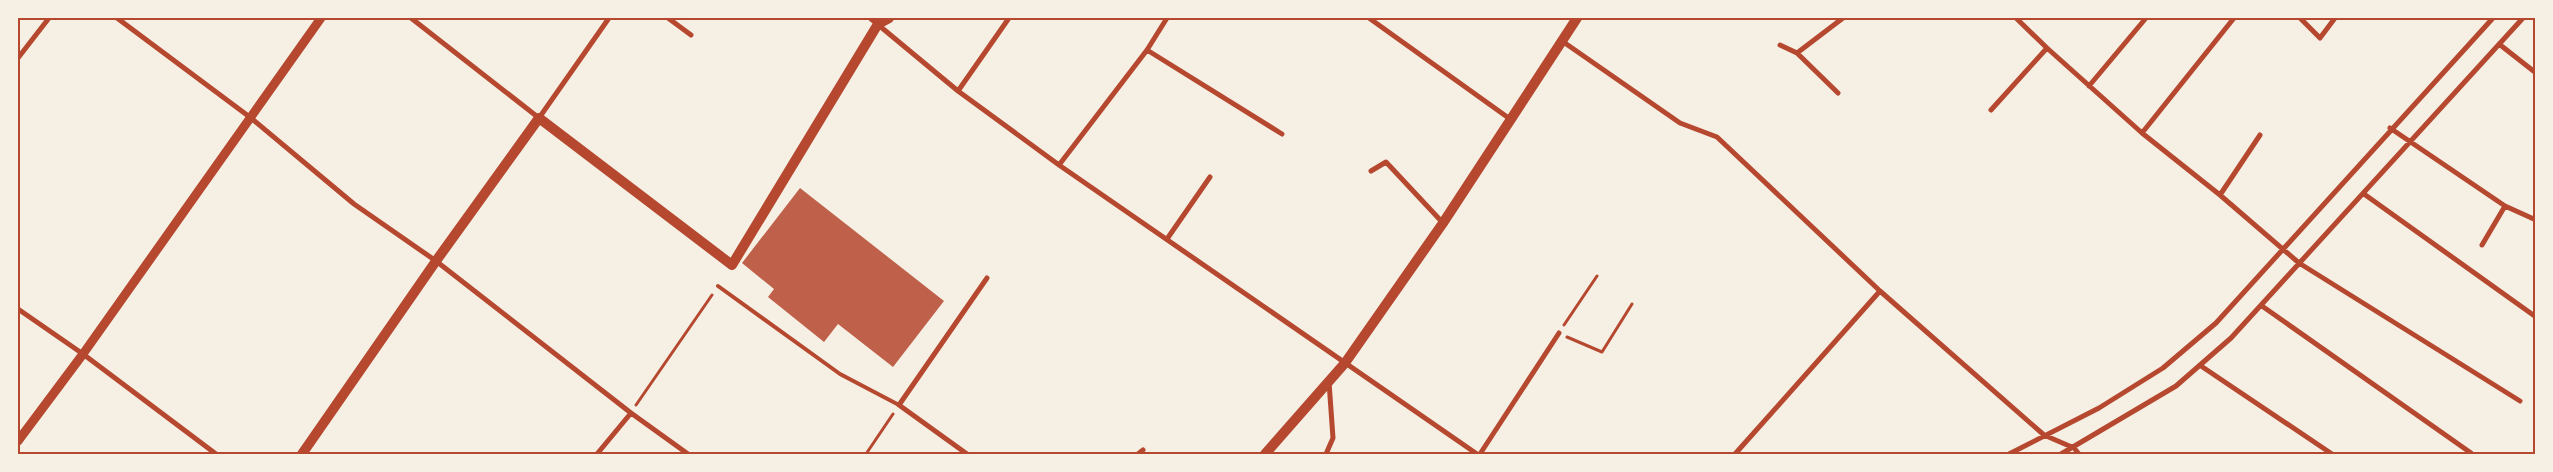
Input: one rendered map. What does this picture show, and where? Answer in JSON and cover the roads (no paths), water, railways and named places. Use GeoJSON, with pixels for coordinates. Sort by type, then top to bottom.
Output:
{"type":"FeatureCollection","features":[{"type":"Feature","properties":{"kind":"main road"},"geometry":{"type":"LineString","coordinates":[[302,454],[436,261],[539,118],[732,265],[877,20],[889,18]]}},
{"type":"Feature","properties":{"kind":"main road"},"geometry":{"type":"LineString","coordinates":[[1265,454],[1345,363],[1443,223],[1577,18]]}},
{"type":"Feature","properties":{"kind":"street"},"geometry":{"type":"LineString","coordinates":[[18,58],[49,18]]}},
{"type":"Feature","properties":{"kind":"street"},"geometry":{"type":"LineString","coordinates":[[116,18],[251,118],[354,204],[436,261],[630,413],[688,454]]}},
{"type":"Feature","properties":{"kind":"street"},"geometry":{"type":"LineString","coordinates":[[18,441],[83,354],[321,18]]}},
{"type":"Feature","properties":{"kind":"street"},"geometry":{"type":"LineString","coordinates":[[411,18],[539,118],[609,18]]}},
{"type":"Feature","properties":{"kind":"street"},"geometry":{"type":"LineString","coordinates":[[668,18],[691,35]]}},
{"type":"Feature","properties":{"kind":"street"},"geometry":{"type":"LineString","coordinates":[[958,91],[1009,18]]}},
{"type":"Feature","properties":{"kind":"street"},"geometry":{"type":"LineString","coordinates":[[1059,165],[1147,50],[1168,18]]}},
{"type":"Feature","properties":{"kind":"street"},"geometry":{"type":"LineString","coordinates":[[1369,18],[1510,118]]}},
{"type":"Feature","properties":{"kind":"street"},"geometry":{"type":"LineString","coordinates":[[1797,53],[1843,18]]}},
{"type":"Feature","properties":{"kind":"street"},"geometry":{"type":"LineString","coordinates":[[2016,18],[2142,134],[2220,195],[2299,263],[2520,401]]}},
{"type":"Feature","properties":{"kind":"street"},"geometry":{"type":"LineString","coordinates":[[2090,86],[2146,18]]}},
{"type":"Feature","properties":{"kind":"street"},"geometry":{"type":"LineString","coordinates":[[2142,134],[2234,18]]}},
{"type":"Feature","properties":{"kind":"street"},"geometry":{"type":"LineString","coordinates":[[2300,18],[2320,38],[2335,18]]}},
{"type":"Feature","properties":{"kind":"street"},"geometry":{"type":"LineString","coordinates":[[2010,454],[2099,408],[2163,368],[2216,323],[2390,128],[2492,18]]}},
{"type":"Feature","properties":{"kind":"street"},"geometry":{"type":"LineString","coordinates":[[2061,454],[2150,403],[2201,366],[2262,306],[2523,18]]}},
{"type":"Feature","properties":{"kind":"street"},"geometry":{"type":"LineString","coordinates":[[877,20],[958,91],[1059,165],[1478,454],[1559,333]]}},
{"type":"Feature","properties":{"kind":"street"},"geometry":{"type":"LineString","coordinates":[[1561,40],[1680,123],[1717,137],[1880,291],[2044,435],[2074,448],[2080,454]]}},
{"type":"Feature","properties":{"kind":"street"},"geometry":{"type":"LineString","coordinates":[[2498,44],[2536,73]]}},
{"type":"Feature","properties":{"kind":"street"},"geometry":{"type":"LineString","coordinates":[[1780,45],[1797,53],[1838,93]]}},
{"type":"Feature","properties":{"kind":"street"},"geometry":{"type":"LineString","coordinates":[[1991,110],[2047,48]]}},
{"type":"Feature","properties":{"kind":"street"},"geometry":{"type":"LineString","coordinates":[[1147,50],[1282,134]]}},
{"type":"Feature","properties":{"kind":"street"},"geometry":{"type":"LineString","coordinates":[[2390,128],[2505,206],[2536,220]]}},
{"type":"Feature","properties":{"kind":"street"},"geometry":{"type":"LineString","coordinates":[[2220,195],[2260,135]]}},
{"type":"Feature","properties":{"kind":"street"},"geometry":{"type":"LineString","coordinates":[[1371,171],[1386,162],[1443,223]]}},
{"type":"Feature","properties":{"kind":"street"},"geometry":{"type":"LineString","coordinates":[[1167,239],[1210,177]]}},
{"type":"Feature","properties":{"kind":"street"},"geometry":{"type":"LineString","coordinates":[[2364,194],[2536,317]]}},
{"type":"Feature","properties":{"kind":"street"},"geometry":{"type":"LineString","coordinates":[[2482,245],[2505,206]]}},
{"type":"Feature","properties":{"kind":"street"},"geometry":{"type":"LineString","coordinates":[[967,454],[899,405],[987,278]]}},
{"type":"Feature","properties":{"kind":"street"},"geometry":{"type":"LineString","coordinates":[[1735,454],[1880,291]]}},
{"type":"Feature","properties":{"kind":"street"},"geometry":{"type":"LineString","coordinates":[[2262,306],[2471,453]]}},
{"type":"Feature","properties":{"kind":"street"},"geometry":{"type":"LineString","coordinates":[[18,309],[83,354],[216,454]]}},
{"type":"Feature","properties":{"kind":"street"},"geometry":{"type":"LineString","coordinates":[[2201,366],[2332,454]]}},
{"type":"Feature","properties":{"kind":"street"},"geometry":{"type":"LineString","coordinates":[[1326,454],[1333,438],[1329,382]]}},
{"type":"Feature","properties":{"kind":"street"},"geometry":{"type":"LineString","coordinates":[[597,454],[630,413]]}},
{"type":"Feature","properties":{"kind":"street"},"geometry":{"type":"LineString","coordinates":[[1138,454],[1143,450]]}},
{"type":"Feature","properties":{"kind":"lane"},"geometry":{"type":"LineString","coordinates":[[718,286],[840,374],[899,405]]}}]}
